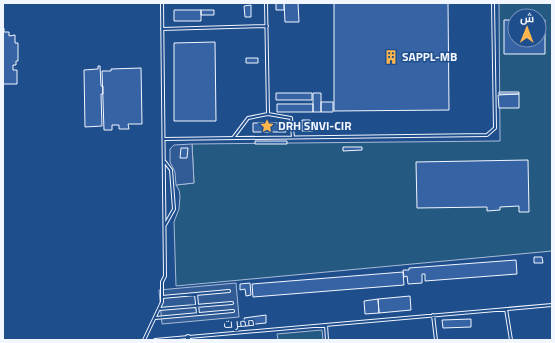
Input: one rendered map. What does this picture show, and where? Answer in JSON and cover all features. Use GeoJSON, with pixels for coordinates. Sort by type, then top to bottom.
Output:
{"type":"FeatureCollection","features":[{"type":"Feature","properties":{"kind":"lane"},"geometry":{"type":"LineString","coordinates":[[144,340],[162,302],[162,282],[166,276],[162,3]]}},
{"type":"Feature","properties":{"kind":"lane"},"geometry":{"type":"LineString","coordinates":[[266,3],[268,114]]}},
{"type":"Feature","properties":{"kind":"lane"},"geometry":{"type":"LineString","coordinates":[[164,139],[488,135],[495,128],[493,3]]}},
{"type":"Feature","properties":{"kind":"lane"},"geometry":{"type":"LineString","coordinates":[[162,28],[267,26]]}},
{"type":"Feature","properties":{"kind":"lane"},"geometry":{"type":"LineString","coordinates":[[233,138],[248,118],[268,114],[291,118],[293,137]]}},
{"type":"Feature","properties":{"kind":"lane"},"geometry":{"type":"LineString","coordinates":[[164,161],[172,170],[174,209],[165,226]]}},
{"type":"Feature","properties":{"kind":"lane"},"geometry":{"type":"LineString","coordinates":[[162,297],[229,291]]}},
{"type":"Feature","properties":{"kind":"lane"},"geometry":{"type":"LineString","coordinates":[[196,294],[198,314]]}},
{"type":"Feature","properties":{"kind":"lane"},"geometry":{"type":"LineString","coordinates":[[158,310],[232,303]]}},
{"type":"Feature","properties":{"kind":"lane","name":"ممر ت"},"geometry":{"type":"LineString","coordinates":[[155,340],[552,305]]}},
{"type":"Feature","properties":{"kind":"lane"},"geometry":{"type":"LineString","coordinates":[[506,309],[511,340]]}},
{"type":"Feature","properties":{"kind":"lane"},"geometry":{"type":"LineString","coordinates":[[155,318],[233,311]]}},
{"type":"Feature","properties":{"kind":"lane"},"geometry":{"type":"LineString","coordinates":[[433,315],[436,340]]}},
{"type":"Feature","properties":{"kind":"lane"},"geometry":{"type":"LineString","coordinates":[[326,325],[327,340]]}},
{"type":"Feature","properties":{"kind":"shaded area"},"geometry":{"type":"Polygon","coordinates":[[[499,3],[552,3],[552,251],[176,286],[174,222],[179,209],[180,196],[176,185],[194,183],[192,144],[500,141],[499,3]]]}},
{"type":"Feature","properties":{"kind":"shaded area"},"geometry":{"type":"Polygon","coordinates":[[[192,144],[194,183],[176,185],[175,172],[170,162],[170,149],[174,145],[192,144]]]}},
{"type":"Feature","properties":{"kind":"shaded area"},"geometry":{"type":"Polygon","coordinates":[[[236,283],[239,317],[162,324],[159,290],[236,283]]]}},
{"type":"Feature","properties":{"kind":"shaded area"},"geometry":{"type":"Polygon","coordinates":[[[322,330],[323,340],[278,340],[277,334],[322,330]]]}},
{"type":"Feature","properties":{"kind":"building"},"geometry":{"type":"Polygon","coordinates":[[[276,3],[284,3],[284,10],[276,10],[276,3]]]}},
{"type":"Feature","properties":{"kind":"building"},"geometry":{"type":"Polygon","coordinates":[[[284,3],[298,3],[299,22],[285,22],[284,3]]]}},
{"type":"Feature","properties":{"kind":"building","name":"SAPPL-MB"},"geometry":{"type":"Polygon","coordinates":[[[334,3],[448,3],[449,110],[334,111],[334,3]]]}},
{"type":"Feature","properties":{"kind":"building"},"geometry":{"type":"Polygon","coordinates":[[[251,5],[251,17],[245,17],[244,6],[251,5]]]}},
{"type":"Feature","properties":{"kind":"building"},"geometry":{"type":"Polygon","coordinates":[[[174,10],[201,10],[201,21],[174,21],[174,10]]]}},
{"type":"Feature","properties":{"kind":"building"},"geometry":{"type":"Polygon","coordinates":[[[201,10],[214,10],[214,15],[201,15],[201,10]]]}},
{"type":"Feature","properties":{"kind":"building"},"geometry":{"type":"Polygon","coordinates":[[[504,20],[507,20],[507,48],[545,48],[545,54],[504,54],[504,20]]]}},
{"type":"Feature","properties":{"kind":"building"},"geometry":{"type":"Polygon","coordinates":[[[3,28],[4,32],[9,32],[9,36],[15,35],[15,43],[18,43],[18,61],[16,61],[16,65],[13,65],[13,70],[17,70],[17,84],[3,84],[3,28]]]}},
{"type":"Feature","properties":{"kind":"building"},"geometry":{"type":"Polygon","coordinates":[[[215,42],[216,121],[174,121],[174,43],[215,42]]]}},
{"type":"Feature","properties":{"kind":"building"},"geometry":{"type":"Polygon","coordinates":[[[246,58],[258,58],[258,63],[246,63],[246,58]]]}},
{"type":"Feature","properties":{"kind":"building"},"geometry":{"type":"Polygon","coordinates":[[[98,66],[100,66],[101,86],[103,86],[103,94],[101,94],[102,126],[85,127],[84,70],[98,69],[98,66]]]}},
{"type":"Feature","properties":{"kind":"building"},"geometry":{"type":"Polygon","coordinates":[[[141,68],[142,124],[128,124],[129,129],[119,129],[119,125],[112,125],[112,130],[104,130],[102,71],[111,71],[111,69],[141,68]]]}},
{"type":"Feature","properties":{"kind":"building"},"geometry":{"type":"Polygon","coordinates":[[[499,92],[519,92],[519,94],[499,94],[499,92]]]}},
{"type":"Feature","properties":{"kind":"building"},"geometry":{"type":"Polygon","coordinates":[[[276,93],[312,93],[312,100],[276,100],[276,93]]]}},
{"type":"Feature","properties":{"kind":"building"},"geometry":{"type":"Polygon","coordinates":[[[313,93],[321,93],[321,112],[313,112],[313,93]]]}},
{"type":"Feature","properties":{"kind":"building"},"geometry":{"type":"Polygon","coordinates":[[[519,94],[519,108],[499,108],[498,95],[519,94]]]}},
{"type":"Feature","properties":{"kind":"building"},"geometry":{"type":"Polygon","coordinates":[[[321,102],[333,102],[333,112],[321,112],[321,102]]]}},
{"type":"Feature","properties":{"kind":"building"},"geometry":{"type":"Polygon","coordinates":[[[277,104],[313,104],[313,112],[277,112],[277,104]]]}},
{"type":"Feature","properties":{"kind":"building"},"geometry":{"type":"Polygon","coordinates":[[[302,120],[310,120],[310,125],[313,125],[313,131],[302,131],[302,120]]]}},
{"type":"Feature","properties":{"kind":"building"},"geometry":{"type":"Polygon","coordinates":[[[253,123],[286,123],[286,132],[253,132],[253,123]]]}},
{"type":"Feature","properties":{"kind":"building"},"geometry":{"type":"Polygon","coordinates":[[[255,141],[287,141],[287,144],[255,144],[255,141]]]}},
{"type":"Feature","properties":{"kind":"building"},"geometry":{"type":"Polygon","coordinates":[[[343,147],[362,147],[362,150],[343,151],[343,147]]]}},
{"type":"Feature","properties":{"kind":"building"},"geometry":{"type":"Polygon","coordinates":[[[181,148],[188,148],[187,158],[180,158],[181,148]]]}},
{"type":"Feature","properties":{"kind":"building"},"geometry":{"type":"Polygon","coordinates":[[[528,160],[529,212],[519,212],[519,206],[500,207],[500,210],[487,211],[487,207],[417,208],[416,162],[528,160]]]}},
{"type":"Feature","properties":{"kind":"building"},"geometry":{"type":"Polygon","coordinates":[[[534,257],[542,257],[543,263],[534,263],[534,257]]]}},
{"type":"Feature","properties":{"kind":"building"},"geometry":{"type":"Polygon","coordinates":[[[516,260],[517,274],[425,281],[425,274],[422,274],[422,283],[408,284],[407,276],[404,277],[403,270],[409,270],[409,268],[516,260]]]}},
{"type":"Feature","properties":{"kind":"building"},"geometry":{"type":"Polygon","coordinates":[[[403,272],[404,285],[253,297],[252,284],[403,272]]]}},
{"type":"Feature","properties":{"kind":"building"},"geometry":{"type":"Polygon","coordinates":[[[250,283],[251,295],[246,296],[245,289],[240,290],[240,284],[250,283]]]}},
{"type":"Feature","properties":{"kind":"building"},"geometry":{"type":"Polygon","coordinates":[[[410,296],[411,310],[379,313],[378,299],[410,296]]]}},
{"type":"Feature","properties":{"kind":"building"},"geometry":{"type":"Polygon","coordinates":[[[378,299],[379,313],[365,314],[364,301],[378,299]]]}},
{"type":"Feature","properties":{"kind":"building"},"geometry":{"type":"Polygon","coordinates":[[[266,315],[266,323],[245,325],[244,318],[266,315]]]}},
{"type":"Feature","properties":{"kind":"building"},"geometry":{"type":"Polygon","coordinates":[[[471,319],[471,327],[443,328],[442,320],[471,319]]]}},
{"type":"Feature","properties":{"kind":"place","name":"SAPPL-MB"},"geometry":{"type":"Point","coordinates":[391,57]}},
{"type":"Feature","properties":{"kind":"place","name":"DRH SNVI-CIR"},"geometry":{"type":"Point","coordinates":[267,126]}}]}
